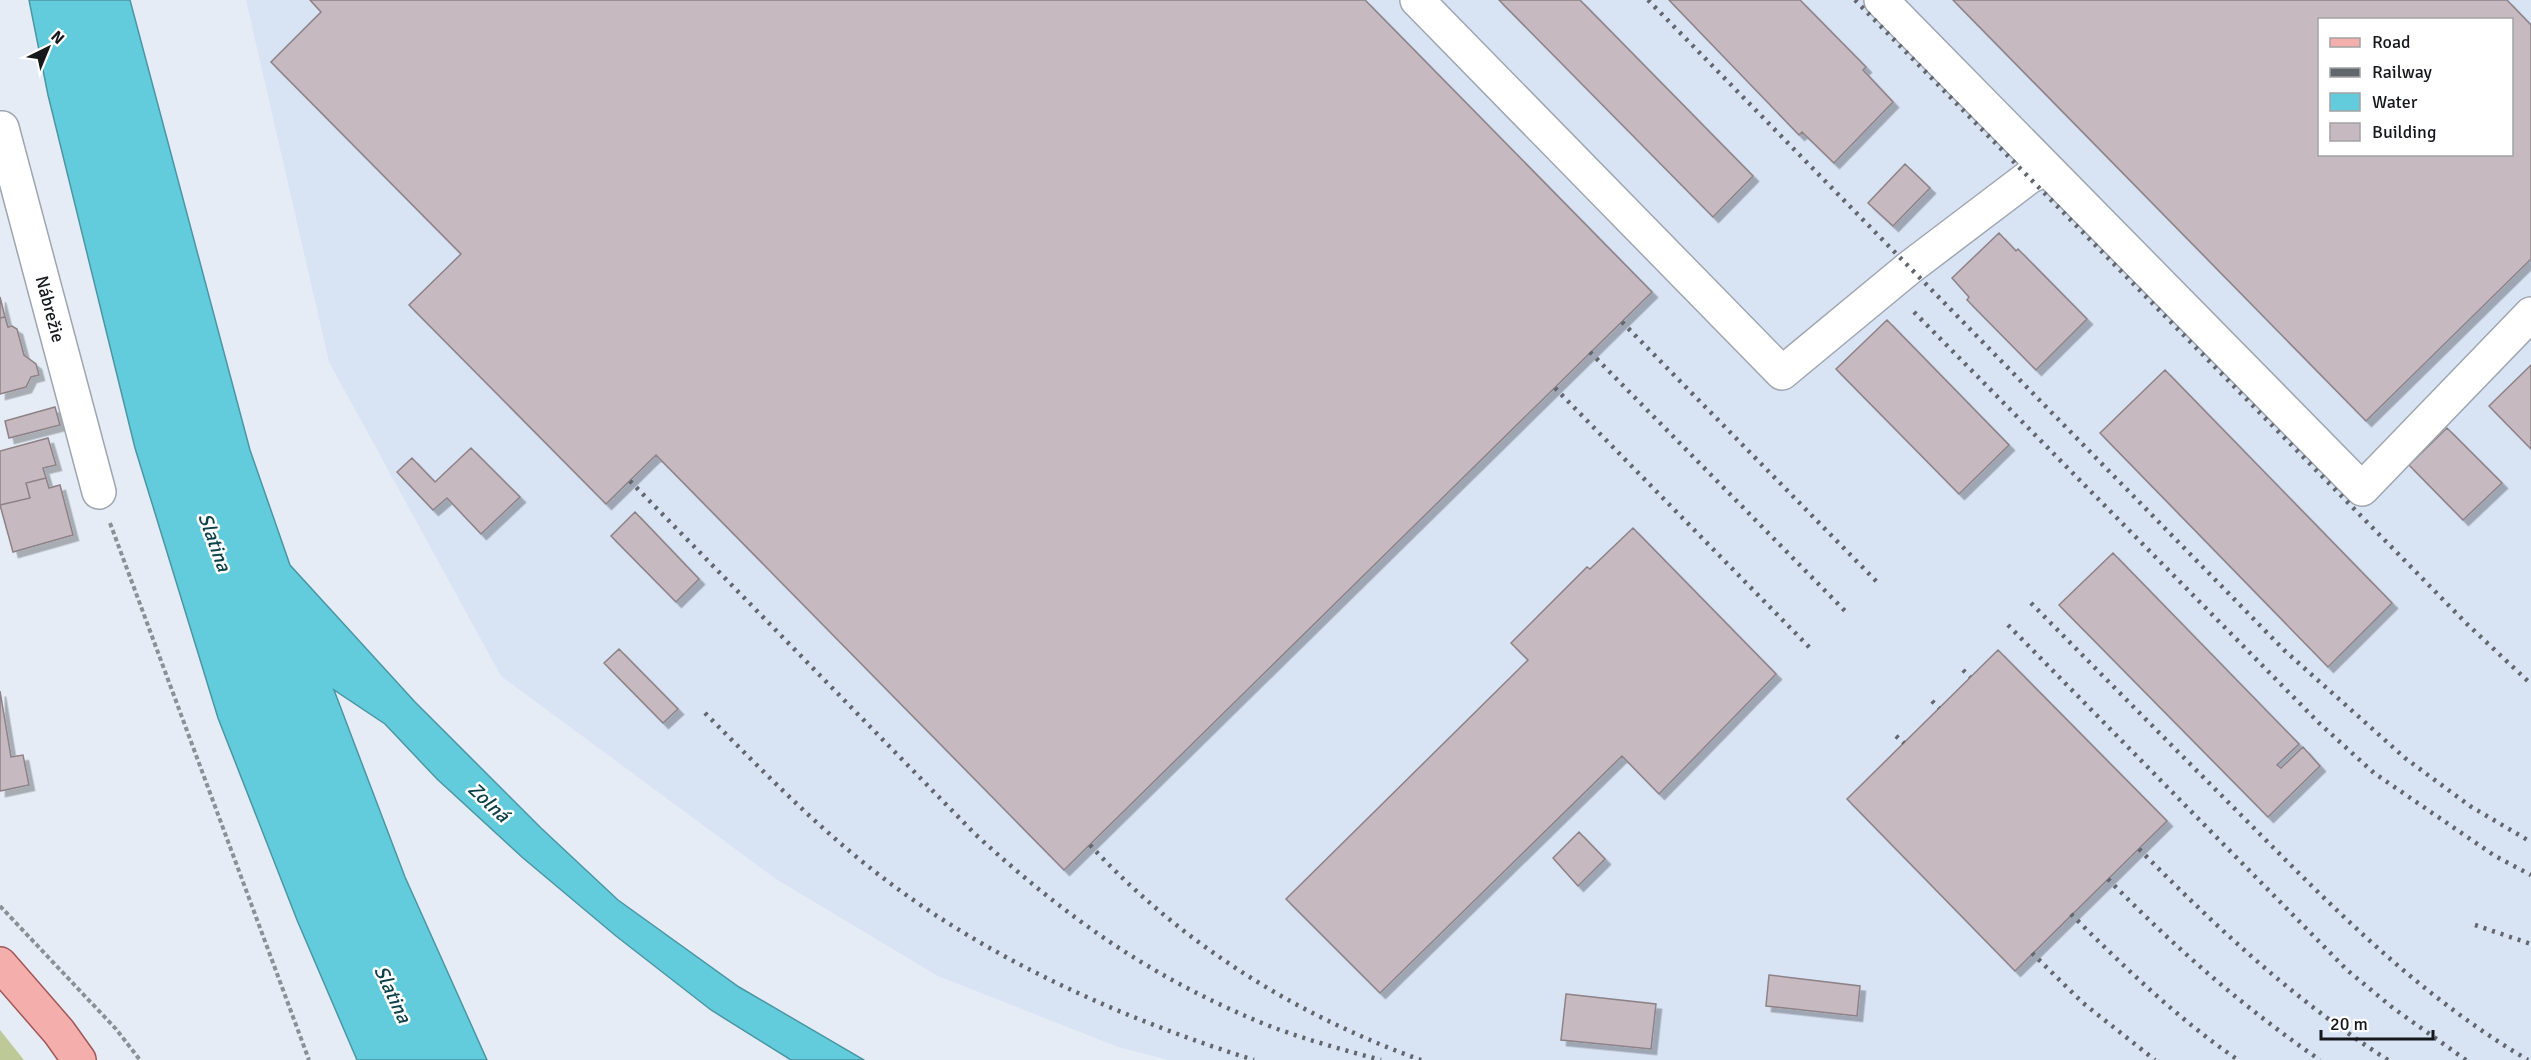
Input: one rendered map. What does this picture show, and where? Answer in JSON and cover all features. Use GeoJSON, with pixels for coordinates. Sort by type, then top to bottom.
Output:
{"type":"FeatureCollection","features":[{"type":"Feature","properties":{"kind":"main road"},"geometry":{"type":"LineString","coordinates":[[0,964],[59,1032],[79,1060]]}},
{"type":"Feature","properties":{"kind":"street"},"geometry":{"type":"LineString","coordinates":[[1417,0],[1782,373],[1909,268],[2029,177],[2046,169]]}},
{"type":"Feature","properties":{"kind":"street"},"geometry":{"type":"LineString","coordinates":[[1881,0],[2362,489],[2531,314]]}},
{"type":"Feature","properties":{"kind":"street","name":"Nábrežie"},"geometry":{"type":"LineString","coordinates":[[0,128],[2,128],[99,492]]}},
{"type":"Feature","properties":{"kind":"path"},"geometry":{"type":"LineString","coordinates":[[99,492],[309,1060]]}},
{"type":"Feature","properties":{"kind":"path"},"geometry":{"type":"LineString","coordinates":[[0,906],[116,1029],[140,1060]]}},
{"type":"Feature","properties":{"kind":"shaded area"},"geometry":{"type":"Polygon","coordinates":[[[246,0],[2531,0],[2531,1060],[1169,1060],[1118,1047],[938,976],[776,879],[501,676],[329,362],[246,0]]]}},
{"type":"Feature","properties":{"kind":"green space"},"geometry":{"type":"Polygon","coordinates":[[[0,1030],[24,1060],[0,1060],[0,1030]]]}},
{"type":"Feature","properties":{"kind":"water"},"geometry":{"type":"Polygon","coordinates":[[[29,0],[130,0],[250,450],[290,565],[415,702],[541,828],[618,900],[739,987],[864,1060],[791,1060],[711,1010],[616,936],[523,858],[437,779],[385,724],[334,690],[405,877],[487,1060],[357,1060],[297,920],[218,718],[135,448],[48,95],[29,0]]]}},
{"type":"Feature","properties":{"kind":"building"},"geometry":{"type":"Polygon","coordinates":[[[310,0],[1365,0],[1652,292],[1064,870],[656,455],[606,504],[409,305],[461,254],[271,62],[321,12],[310,0]]]}},
{"type":"Feature","properties":{"kind":"building"},"geometry":{"type":"Polygon","coordinates":[[[1499,0],[1580,0],[1753,176],[1713,217],[1499,0]]]}},
{"type":"Feature","properties":{"kind":"building"},"geometry":{"type":"Polygon","coordinates":[[[1669,0],[1800,0],[1866,67],[1863,70],[1893,102],[1834,163],[1802,132],[1799,135],[1669,0]]]}},
{"type":"Feature","properties":{"kind":"building"},"geometry":{"type":"Polygon","coordinates":[[[1953,0],[2507,0],[2531,25],[2531,259],[2366,421],[1953,0]]]}},
{"type":"Feature","properties":{"kind":"building"},"geometry":{"type":"Polygon","coordinates":[[[1905,164],[1930,188],[1893,226],[1868,203],[1905,164]]]}},
{"type":"Feature","properties":{"kind":"building"},"geometry":{"type":"Polygon","coordinates":[[[1999,233],[2016,251],[2018,249],[2087,319],[2036,370],[1967,300],[1969,297],[1952,278],[1999,233]]]}},
{"type":"Feature","properties":{"kind":"building"},"geometry":{"type":"Polygon","coordinates":[[[0,297],[5,317],[0,318],[0,297]]]}},
{"type":"Feature","properties":{"kind":"building"},"geometry":{"type":"Polygon","coordinates":[[[5,317],[8,327],[12,326],[17,329],[24,355],[36,364],[39,375],[31,377],[26,387],[0,394],[0,318],[5,317]]]}},
{"type":"Feature","properties":{"kind":"building"},"geometry":{"type":"Polygon","coordinates":[[[1887,320],[2009,445],[1959,494],[1836,369],[1887,320]]]}},
{"type":"Feature","properties":{"kind":"building"},"geometry":{"type":"Polygon","coordinates":[[[2531,365],[2531,449],[2489,406],[2531,365]]]}},
{"type":"Feature","properties":{"kind":"building"},"geometry":{"type":"Polygon","coordinates":[[[2165,370],[2392,603],[2328,667],[2100,433],[2165,370]]]}},
{"type":"Feature","properties":{"kind":"building"},"geometry":{"type":"Polygon","coordinates":[[[55,407],[60,425],[9,438],[5,421],[55,407]]]}},
{"type":"Feature","properties":{"kind":"building"},"geometry":{"type":"Polygon","coordinates":[[[2447,428],[2502,483],[2463,520],[2409,465],[2447,428]]]}},
{"type":"Feature","properties":{"kind":"building"},"geometry":{"type":"Polygon","coordinates":[[[48,438],[56,465],[43,468],[46,478],[26,483],[30,498],[0,505],[0,451],[48,438]]]}},
{"type":"Feature","properties":{"kind":"building"},"geometry":{"type":"Polygon","coordinates":[[[471,448],[520,497],[481,534],[447,498],[433,510],[397,472],[412,458],[435,482],[471,448]]]}},
{"type":"Feature","properties":{"kind":"building"},"geometry":{"type":"Polygon","coordinates":[[[46,478],[49,488],[60,485],[73,535],[13,552],[0,505],[30,498],[26,483],[46,478]]]}},
{"type":"Feature","properties":{"kind":"building"},"geometry":{"type":"Polygon","coordinates":[[[635,512],[699,579],[676,602],[611,536],[635,512]]]}},
{"type":"Feature","properties":{"kind":"building"},"geometry":{"type":"Polygon","coordinates":[[[1633,528],[1776,674],[1659,794],[1622,756],[1380,993],[1286,899],[1528,660],[1511,643],[1587,567],[1590,569],[1633,528]]]}},
{"type":"Feature","properties":{"kind":"building"},"geometry":{"type":"Polygon","coordinates":[[[2113,553],[2299,744],[2277,765],[2281,768],[2303,747],[2320,766],[2268,817],[2059,605],[2113,553]]]}},
{"type":"Feature","properties":{"kind":"building"},"geometry":{"type":"Polygon","coordinates":[[[619,649],[678,709],[663,723],[604,663],[619,649]]]}},
{"type":"Feature","properties":{"kind":"building"},"geometry":{"type":"Polygon","coordinates":[[[1998,650],[2167,821],[2015,971],[1847,799],[1998,650]]]}},
{"type":"Feature","properties":{"kind":"building"},"geometry":{"type":"Polygon","coordinates":[[[0,691],[11,757],[23,755],[29,785],[0,791],[0,691]]]}},
{"type":"Feature","properties":{"kind":"building"},"geometry":{"type":"Polygon","coordinates":[[[1579,832],[1605,859],[1578,886],[1553,858],[1579,832]]]}},
{"type":"Feature","properties":{"kind":"building"},"geometry":{"type":"Polygon","coordinates":[[[1769,975],[1860,986],[1857,1016],[1766,1006],[1769,975]]]}},
{"type":"Feature","properties":{"kind":"building"},"geometry":{"type":"Polygon","coordinates":[[[1566,994],[1656,1004],[1651,1049],[1561,1040],[1566,994]]]}},
{"type":"Feature","properties":{"kind":"railway"},"geometry":{"type":"LineString","coordinates":[[1648,0],[2284,650],[2405,758],[2470,806],[2531,842]]}},
{"type":"Feature","properties":{"kind":"railway"},"geometry":{"type":"LineString","coordinates":[[1855,0],[2466,623],[2531,684]]}},
{"type":"Feature","properties":{"kind":"railway"},"geometry":{"type":"LineString","coordinates":[[1914,312],[2319,723],[2374,773],[2495,856],[2531,875]]}},
{"type":"Feature","properties":{"kind":"railway"},"geometry":{"type":"LineString","coordinates":[[1622,322],[1879,584]]}},
{"type":"Feature","properties":{"kind":"railway"},"geometry":{"type":"LineString","coordinates":[[1590,352],[1848,614]]}},
{"type":"Feature","properties":{"kind":"railway"},"geometry":{"type":"LineString","coordinates":[[1555,388],[1812,650]]}},
{"type":"Feature","properties":{"kind":"railway"},"geometry":{"type":"LineString","coordinates":[[630,481],[975,834],[1079,920],[1151,968],[1229,1009],[1312,1041],[1381,1060]]}},
{"type":"Feature","properties":{"kind":"railway"},"geometry":{"type":"LineString","coordinates":[[2031,603],[2343,916],[2449,1007],[2528,1060]]}},
{"type":"Feature","properties":{"kind":"railway"},"geometry":{"type":"LineString","coordinates":[[2008,625],[2347,970],[2393,1008],[2466,1060]]}},
{"type":"Feature","properties":{"kind":"railway"},"geometry":{"type":"LineString","coordinates":[[1963,670],[1970,677]]}},
{"type":"Feature","properties":{"kind":"railway"},"geometry":{"type":"LineString","coordinates":[[1932,701],[1939,708]]}},
{"type":"Feature","properties":{"kind":"railway"},"geometry":{"type":"LineString","coordinates":[[705,713],[833,837],[898,889],[944,921],[1043,977],[1095,1001],[1200,1042],[1254,1060]]}},
{"type":"Feature","properties":{"kind":"railway"},"geometry":{"type":"LineString","coordinates":[[1896,736],[1904,743]]}},
{"type":"Feature","properties":{"kind":"railway"},"geometry":{"type":"LineString","coordinates":[[1090,845],[1162,914],[1242,972],[1329,1021],[1421,1060]]}},
{"type":"Feature","properties":{"kind":"railway"},"geometry":{"type":"LineString","coordinates":[[2139,849],[2197,907],[2258,962],[2321,1013],[2388,1060]]}},
{"type":"Feature","properties":{"kind":"railway"},"geometry":{"type":"LineString","coordinates":[[2108,879],[2209,975],[2320,1060]]}},
{"type":"Feature","properties":{"kind":"railway"},"geometry":{"type":"LineString","coordinates":[[2071,914],[2152,991],[2215,1044],[2238,1060]]}},
{"type":"Feature","properties":{"kind":"railway"},"geometry":{"type":"LineString","coordinates":[[2475,925],[2531,944]]}},
{"type":"Feature","properties":{"kind":"railway"},"geometry":{"type":"LineString","coordinates":[[2032,953],[2083,1003],[2155,1060]]}},
{"type":"Feature","properties":{"kind":"water label","name":"Slatina"},"geometry":{"type":"Point","coordinates":[215,542]}},
{"type":"Feature","properties":{"kind":"water label","name":"Zolná"},"geometry":{"type":"Point","coordinates":[489,802]}},
{"type":"Feature","properties":{"kind":"water label","name":"Slatina"},"geometry":{"type":"Point","coordinates":[393,994]}}]}
